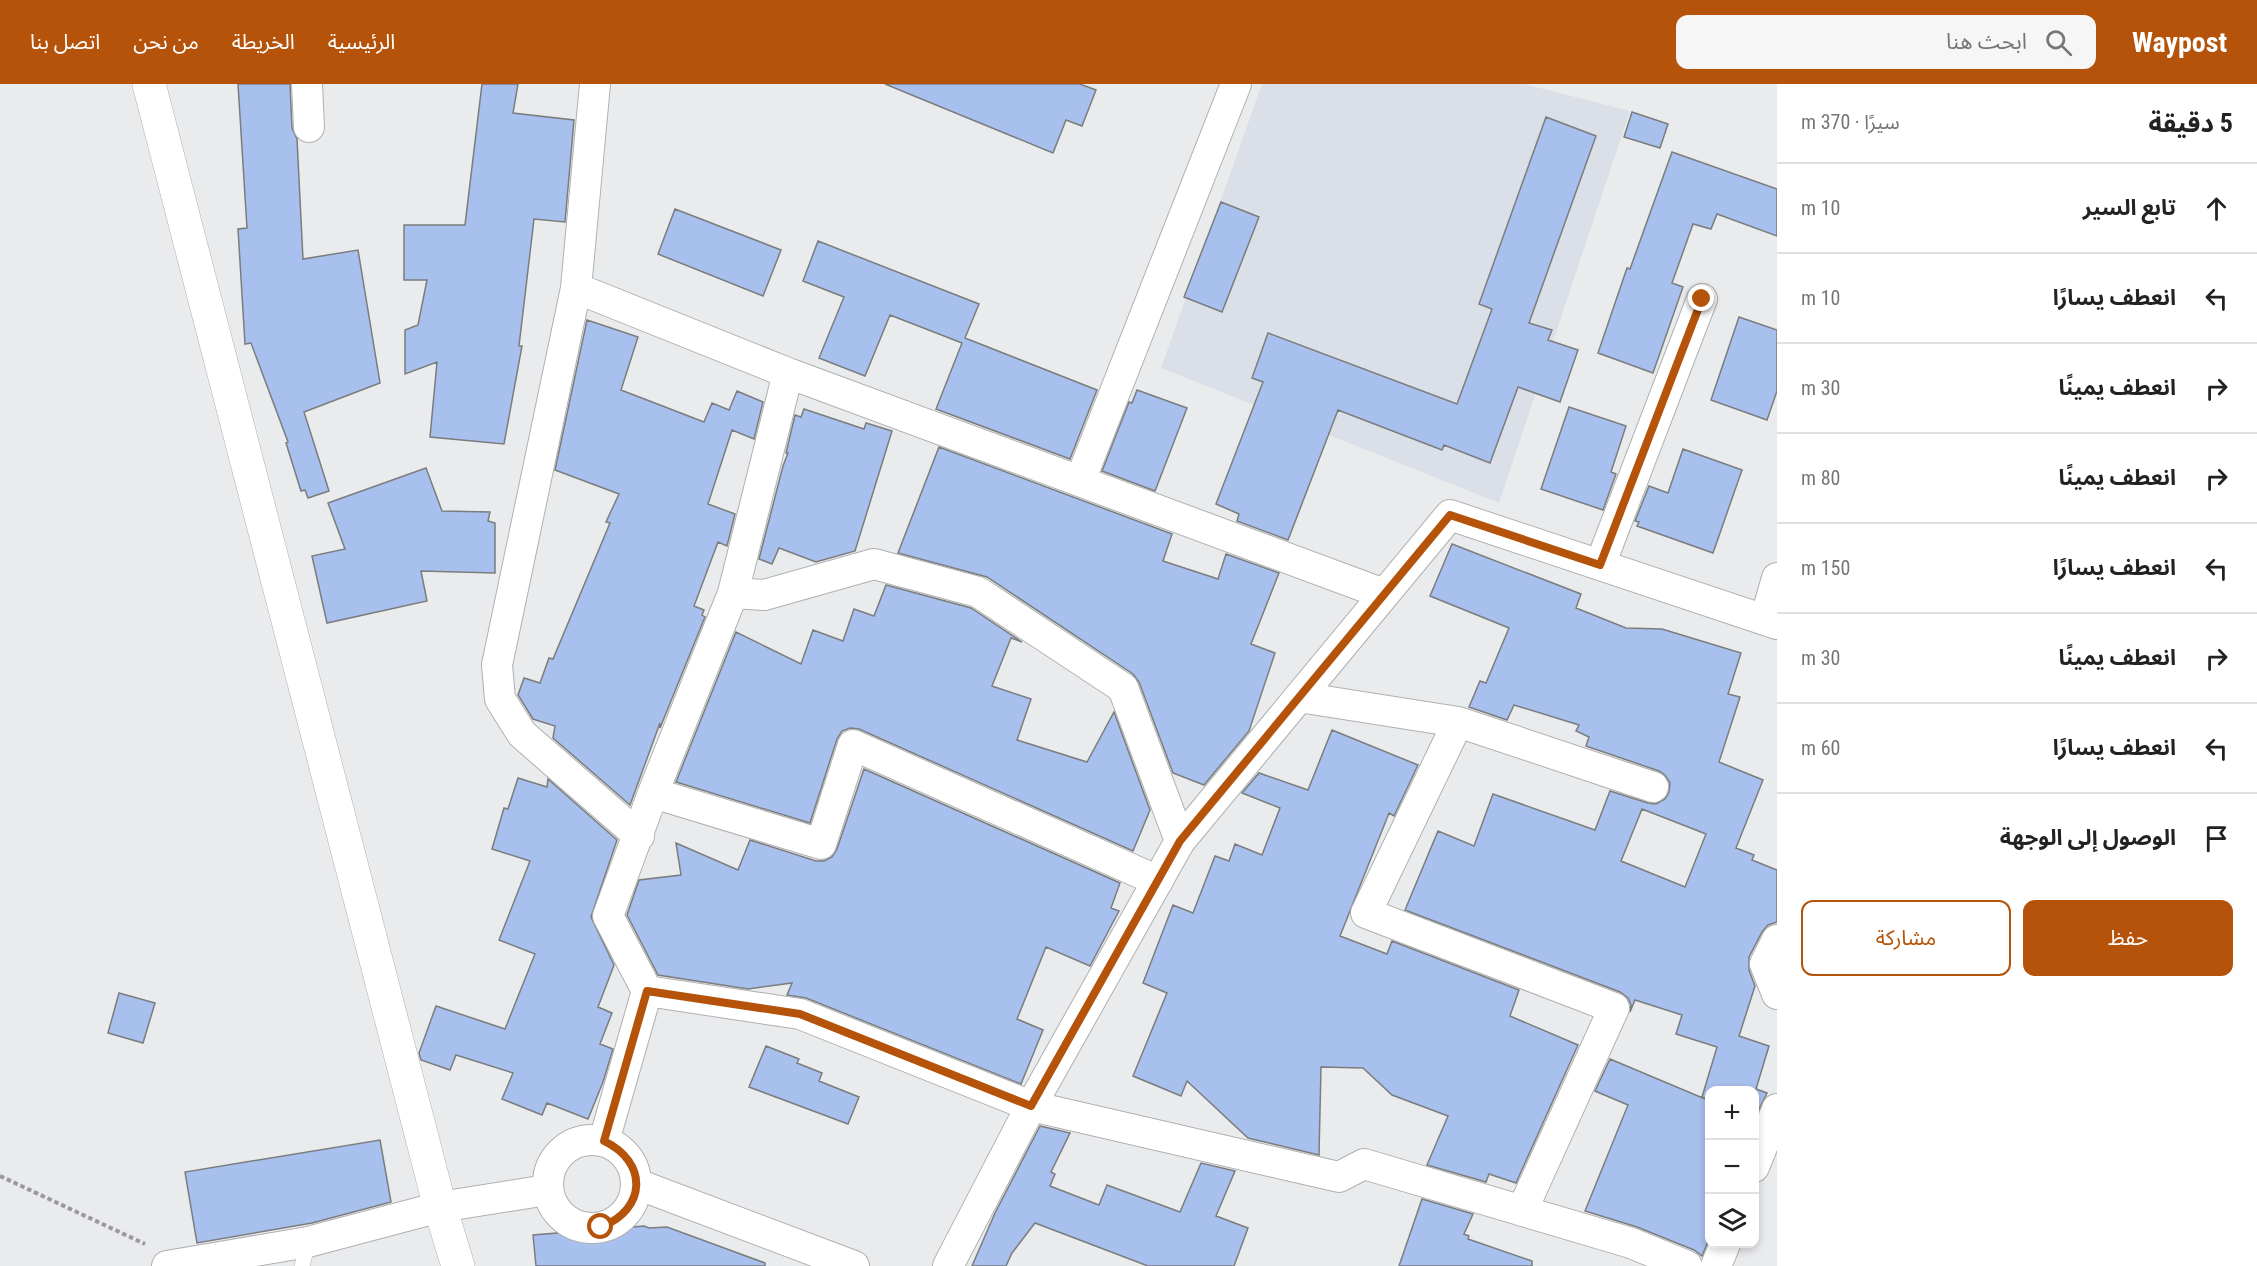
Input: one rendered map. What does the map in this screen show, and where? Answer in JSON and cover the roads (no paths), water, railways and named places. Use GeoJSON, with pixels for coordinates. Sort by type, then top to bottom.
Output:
{"type":"FeatureCollection","features":[{"type":"Feature","properties":{"kind":"main road"},"geometry":{"type":"LineString","coordinates":[[149,84],[440,1207],[458,1266]]}},
{"type":"Feature","properties":{"kind":"street"},"geometry":{"type":"LineString","coordinates":[[307,84],[309,127]]}},
{"type":"Feature","properties":{"kind":"street"},"geometry":{"type":"LineString","coordinates":[[595,84],[576,288],[497,665],[500,699],[522,734],[639,836]]}},
{"type":"Feature","properties":{"kind":"street"},"geometry":{"type":"LineString","coordinates":[[1080,481],[1236,84]]}},
{"type":"Feature","properties":{"kind":"street"},"geometry":{"type":"LineString","coordinates":[[576,288],[788,373],[1384,594]]}},
{"type":"Feature","properties":{"kind":"street"},"geometry":{"type":"LineString","coordinates":[[1600,565],[1702,299]]}},
{"type":"Feature","properties":{"kind":"street"},"geometry":{"type":"LineString","coordinates":[[604,1141],[647,991],[608,916],[733,593],[788,373]]}},
{"type":"Feature","properties":{"kind":"street"},"geometry":{"type":"LineString","coordinates":[[948,1266],[1031,1106],[1180,841],[1450,515],[1771,622],[1777,578]]}},
{"type":"Feature","properties":{"kind":"street"},"geometry":{"type":"LineString","coordinates":[[733,593],[764,595],[874,564],[978,592],[1123,688],[1180,841]]}},
{"type":"Feature","properties":{"kind":"street"},"geometry":{"type":"LineString","coordinates":[[1299,697],[1458,722],[1653,787]]}},
{"type":"Feature","properties":{"kind":"street"},"geometry":{"type":"LineString","coordinates":[[1458,722],[1366,913],[1614,1008],[1522,1211]]}},
{"type":"Feature","properties":{"kind":"street"},"geometry":{"type":"LineString","coordinates":[[654,793],[821,844],[853,745],[1158,881]]}},
{"type":"Feature","properties":{"kind":"street"},"geometry":{"type":"LineString","coordinates":[[1777,940],[1765,964],[1777,994]]}},
{"type":"Feature","properties":{"kind":"street"},"geometry":{"type":"LineString","coordinates":[[647,991],[800,1014],[1031,1106],[1339,1177],[1364,1164],[1631,1243],[1687,1266]]}},
{"type":"Feature","properties":{"kind":"street"},"geometry":{"type":"LineString","coordinates":[[1759,1156],[1777,1109]]}},
{"type":"Feature","properties":{"kind":"street"},"geometry":{"type":"LineString","coordinates":[[590,1139],[604,1141],[618,1147],[628,1158],[635,1171],[637,1184],[633,1201],[626,1213],[615,1222],[601,1227],[587,1228],[573,1224],[560,1216],[547,1190],[550,1168],[562,1149],[575,1142],[590,1139]]}},
{"type":"Feature","properties":{"kind":"street"},"geometry":{"type":"LineString","coordinates":[[637,1184],[854,1266]]}},
{"type":"Feature","properties":{"kind":"street"},"geometry":{"type":"LineString","coordinates":[[175,1264],[305,1254],[440,1207],[547,1190]]}},
{"type":"Feature","properties":{"kind":"street"},"geometry":{"type":"LineString","coordinates":[[1716,1266],[1723,1248]]}}]}
